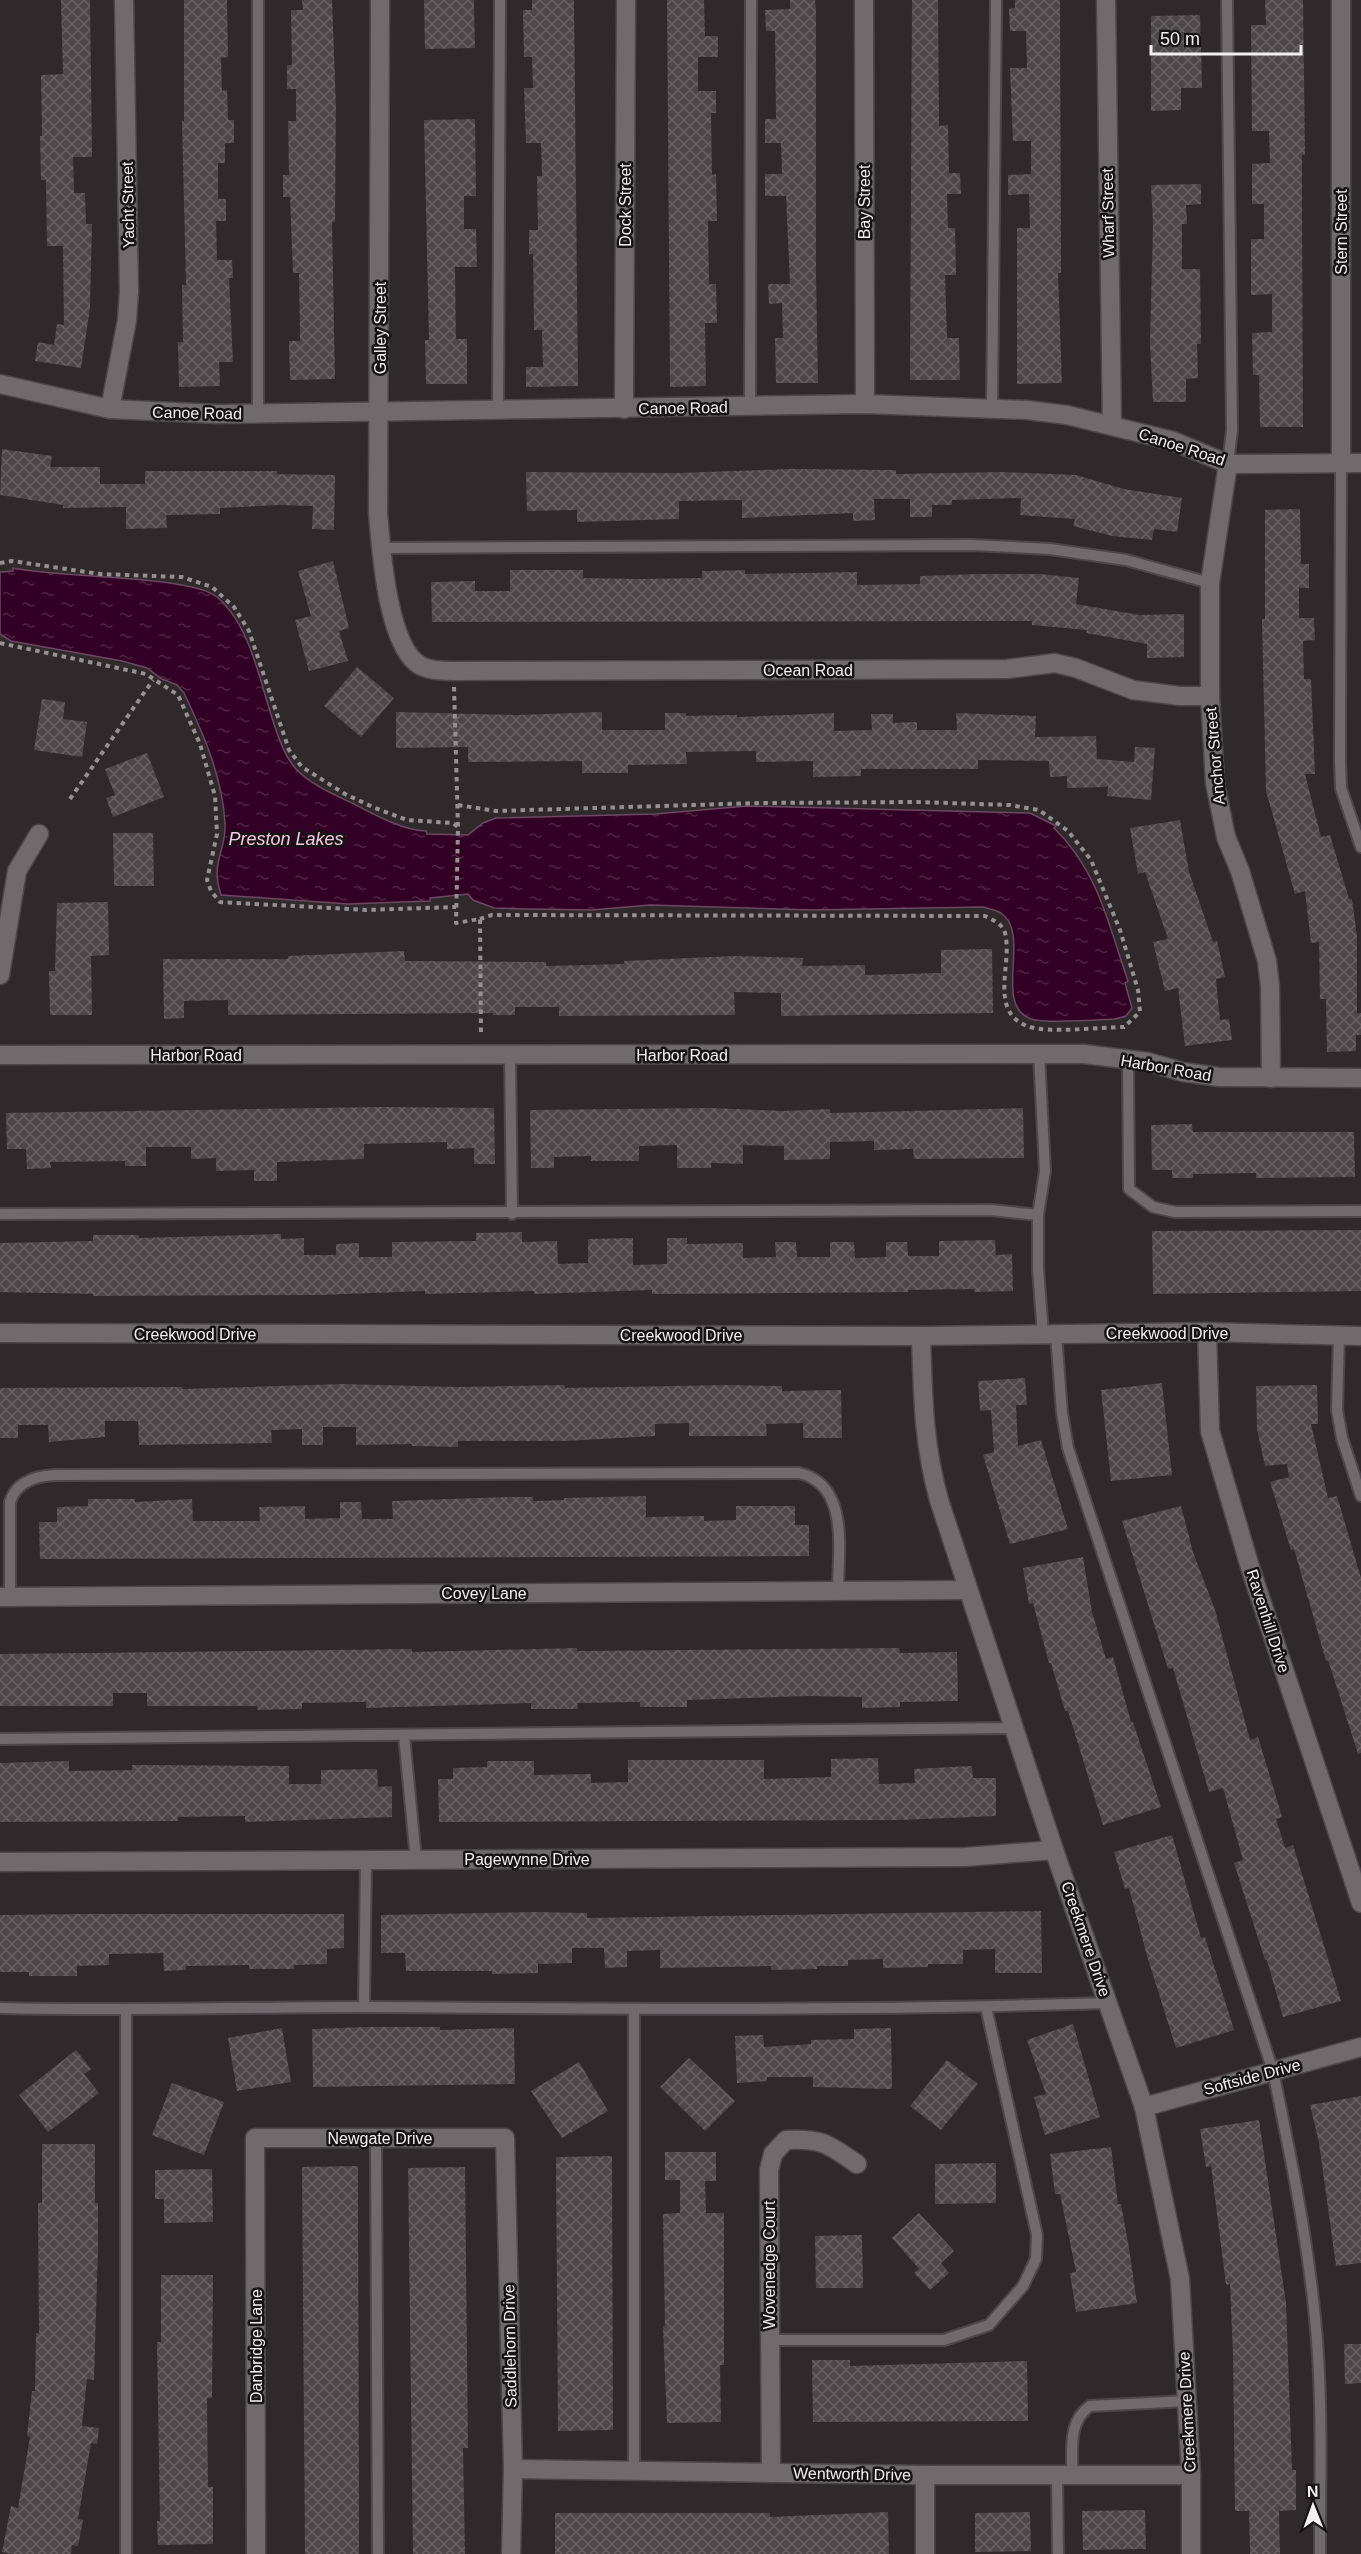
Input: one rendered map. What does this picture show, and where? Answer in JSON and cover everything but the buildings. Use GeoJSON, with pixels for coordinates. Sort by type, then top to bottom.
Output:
{"type":"FeatureCollection","features":[{"type":"Feature","properties":{"kind":"street","name":"Yacht Street"},"geometry":{"type":"LineString","coordinates":[[110,409],[127,320],[129,292],[124,0]]}},
{"type":"Feature","properties":{"kind":"street","name":"Galley Street"},"geometry":{"type":"LineString","coordinates":[[380,0],[381,548],[393,614],[406,653]]}},
{"type":"Feature","properties":{"kind":"street","name":"Dock Street"},"geometry":{"type":"LineString","coordinates":[[624,409],[626,0]]}},
{"type":"Feature","properties":{"kind":"street","name":"Bay Street"},"geometry":{"type":"LineString","coordinates":[[864,0],[865,404]]}},
{"type":"Feature","properties":{"kind":"street","name":"Wharf Street"},"geometry":{"type":"LineString","coordinates":[[1106,0],[1112,426]]}},
{"type":"Feature","properties":{"kind":"street","name":"Stern Street"},"geometry":{"type":"LineString","coordinates":[[1341,0],[1341,463]]}},
{"type":"Feature","properties":{"kind":"street","name":"Canoe Road"},"geometry":{"type":"LineString","coordinates":[[0,384],[110,409],[139,412],[380,412],[865,404],[992,409],[1067,415],[1173,441],[1228,464],[1361,463]]}},
{"type":"Feature","properties":{"kind":"street","name":"Anchor Street"},"geometry":{"type":"LineString","coordinates":[[1228,464],[1210,583],[1210,696],[1220,813],[1226,837],[1240,871],[1268,969],[1272,1023],[1271,1078]]}},
{"type":"Feature","properties":{"kind":"street","name":"Ocean Road"},"geometry":{"type":"LineString","coordinates":[[406,653],[421,666],[453,671],[1007,669],[1055,663],[1076,668],[1133,690],[1180,696],[1210,696]]}},
{"type":"Feature","properties":{"kind":"street"},"geometry":{"type":"LineString","coordinates":[[0,975],[17,872],[39,834]]}},
{"type":"Feature","properties":{"kind":"street","name":"Harbor Road"},"geometry":{"type":"LineString","coordinates":[[0,1055],[1084,1054],[1219,1077],[1361,1078]]}},
{"type":"Feature","properties":{"kind":"street","name":"Creekwood Drive"},"geometry":{"type":"LineString","coordinates":[[0,1333],[921,1336],[1207,1332],[1361,1336]]}},
{"type":"Feature","properties":{"kind":"street","name":"Ravenhill Drive"},"geometry":{"type":"LineString","coordinates":[[1207,1332],[1210,1431],[1250,1567],[1361,1903]]}},
{"type":"Feature","properties":{"kind":"street","name":"Creekmere Drive"},"geometry":{"type":"LineString","coordinates":[[921,1336],[928,1460],[967,1590],[1013,1728],[1144,2107],[1180,2279],[1191,2475],[1191,2554]]}},
{"type":"Feature","properties":{"kind":"street","name":"Covey Lane"},"geometry":{"type":"LineString","coordinates":[[5,1597],[967,1590]]}},
{"type":"Feature","properties":{"kind":"street","name":"Pagewynne Drive"},"geometry":{"type":"LineString","coordinates":[[0,1862],[965,1857],[1054,1850]]}},
{"type":"Feature","properties":{"kind":"street","name":"Softside Drive"},"geometry":{"type":"LineString","coordinates":[[1144,2107],[1361,2047]]}},
{"type":"Feature","properties":{"kind":"street","name":"Newgate Drive"},"geometry":{"type":"LineString","coordinates":[[255,2138],[505,2138]]}},
{"type":"Feature","properties":{"kind":"street","name":"Danbridge Lane"},"geometry":{"type":"LineString","coordinates":[[255,2138],[256,2554]]}},
{"type":"Feature","properties":{"kind":"street","name":"Saddlehorn Drive"},"geometry":{"type":"LineString","coordinates":[[505,2138],[513,2469],[510,2554]]}},
{"type":"Feature","properties":{"kind":"street","name":"Wovenedge Court"},"geometry":{"type":"LineString","coordinates":[[771,2473],[769,2170],[773,2154],[786,2140],[805,2139],[825,2142],[857,2164]]}},
{"type":"Feature","properties":{"kind":"street","name":"Wentworth Drive"},"geometry":{"type":"LineString","coordinates":[[513,2469],[924,2475],[1191,2475]]}},
{"type":"Feature","properties":{"kind":"street"},"geometry":{"type":"LineString","coordinates":[[924,2475],[925,2554]]}},
{"type":"Feature","properties":{"kind":"lane"},"geometry":{"type":"LineString","coordinates":[[258,0],[258,413]]}},
{"type":"Feature","properties":{"kind":"lane"},"geometry":{"type":"LineString","coordinates":[[498,410],[500,0]]}},
{"type":"Feature","properties":{"kind":"lane"},"geometry":{"type":"LineString","coordinates":[[750,406],[751,0]]}},
{"type":"Feature","properties":{"kind":"lane"},"geometry":{"type":"LineString","coordinates":[[992,409],[996,0]]}},
{"type":"Feature","properties":{"kind":"lane"},"geometry":{"type":"LineString","coordinates":[[1227,0],[1232,430],[1228,464]]}},
{"type":"Feature","properties":{"kind":"lane"},"geometry":{"type":"LineString","coordinates":[[1341,463],[1341,788],[1361,847]]}},
{"type":"Feature","properties":{"kind":"lane"},"geometry":{"type":"LineString","coordinates":[[381,548],[972,545],[1050,549],[1125,561],[1210,583]]}},
{"type":"Feature","properties":{"kind":"lane"},"geometry":{"type":"LineString","coordinates":[[1039,1054],[1045,1172],[1038,1215],[1038,1269],[1068,1448],[1273,2071],[1298,2199],[1315,2319],[1319,2396],[1320,2554]]}},
{"type":"Feature","properties":{"kind":"lane"},"geometry":{"type":"LineString","coordinates":[[510,1055],[512,1214]]}},
{"type":"Feature","properties":{"kind":"lane"},"geometry":{"type":"LineString","coordinates":[[1128,1060],[1129,1189],[1153,1207],[1175,1212],[1361,1211]]}},
{"type":"Feature","properties":{"kind":"lane"},"geometry":{"type":"LineString","coordinates":[[0,1214],[512,1214],[992,1210],[1038,1215]]}},
{"type":"Feature","properties":{"kind":"lane"},"geometry":{"type":"LineString","coordinates":[[1339,1335],[1337,1410],[1342,1438],[1361,1496]]}},
{"type":"Feature","properties":{"kind":"lane"},"geometry":{"type":"LineString","coordinates":[[5,1597],[10,1502],[13,1492],[19,1486],[43,1476],[66,1475],[799,1473],[814,1477],[824,1486],[836,1506],[838,1590]]}},
{"type":"Feature","properties":{"kind":"lane"},"geometry":{"type":"LineString","coordinates":[[0,1739],[1013,1728]]}},
{"type":"Feature","properties":{"kind":"lane"},"geometry":{"type":"LineString","coordinates":[[404,1735],[416,1860]]}},
{"type":"Feature","properties":{"kind":"lane"},"geometry":{"type":"LineString","coordinates":[[364,2007],[366,1860]]}},
{"type":"Feature","properties":{"kind":"lane"},"geometry":{"type":"LineString","coordinates":[[0,2008],[126,2011],[364,2007],[634,2010],[986,2007],[1108,2003]]}},
{"type":"Feature","properties":{"kind":"lane"},"geometry":{"type":"LineString","coordinates":[[769,2340],[944,2340],[989,2325],[1023,2286],[1036,2259],[1037,2235],[986,2007]]}},
{"type":"Feature","properties":{"kind":"lane"},"geometry":{"type":"LineString","coordinates":[[634,2010],[634,2471]]}},
{"type":"Feature","properties":{"kind":"lane"},"geometry":{"type":"LineString","coordinates":[[126,2011],[126,2554]]}},
{"type":"Feature","properties":{"kind":"lane"},"geometry":{"type":"LineString","coordinates":[[376,2138],[378,2554]]}},
{"type":"Feature","properties":{"kind":"lane"},"geometry":{"type":"LineString","coordinates":[[1058,2554],[1065,2475],[1073,2428],[1082,2412],[1090,2406],[1187,2401]]}},
{"type":"Feature","properties":{"kind":"path"},"geometry":{"type":"LineString","coordinates":[[0,563],[12,561],[100,574],[182,577],[212,587],[225,596],[246,624],[289,750],[302,767],[345,794],[375,808],[407,820],[453,823],[458,830]]}},
{"type":"Feature","properties":{"kind":"path"},"geometry":{"type":"LineString","coordinates":[[0,643],[118,666],[146,674],[178,694],[200,744],[218,815],[207,880],[211,891],[220,902],[366,910],[456,907]]}},
{"type":"Feature","properties":{"kind":"path"},"geometry":{"type":"LineString","coordinates":[[453,671],[458,805],[456,923],[492,915],[985,916],[996,921],[1005,932],[1005,1002],[1016,1020],[1026,1026],[1041,1028],[1124,1027],[1140,1012],[1138,990],[1120,930],[1091,860],[1068,831],[1039,810],[1011,805],[917,802],[759,802],[496,810],[458,805]]}},
{"type":"Feature","properties":{"kind":"path"},"geometry":{"type":"LineString","coordinates":[[70,799],[153,680]]}},
{"type":"Feature","properties":{"kind":"path"},"geometry":{"type":"LineString","coordinates":[[480,919],[481,1055]]}},
{"type":"Feature","properties":{"kind":"water","name":"Preston Lakes"},"geometry":{"type":"Polygon","coordinates":[[[13,568],[152,581],[202,590],[217,597],[229,609],[246,639],[280,742],[296,769],[316,785],[331,793],[389,821],[408,828],[426,831],[427,834],[468,835],[483,823],[496,818],[655,814],[747,806],[1030,813],[1056,826],[1054,828],[1082,862],[1092,881],[1108,919],[1128,981],[1125,983],[1132,1008],[1126,1016],[1115,1019],[1060,1021],[1031,1019],[1020,1011],[1014,999],[1014,952],[1010,923],[1001,913],[983,907],[811,910],[650,905],[592,910],[528,909],[494,908],[473,900],[468,894],[430,898],[430,901],[348,904],[221,895],[217,874],[225,824],[220,790],[205,740],[184,693],[177,685],[162,679],[147,668],[122,661],[11,641],[0,634],[0,572],[13,571],[13,568]]]}}]}
